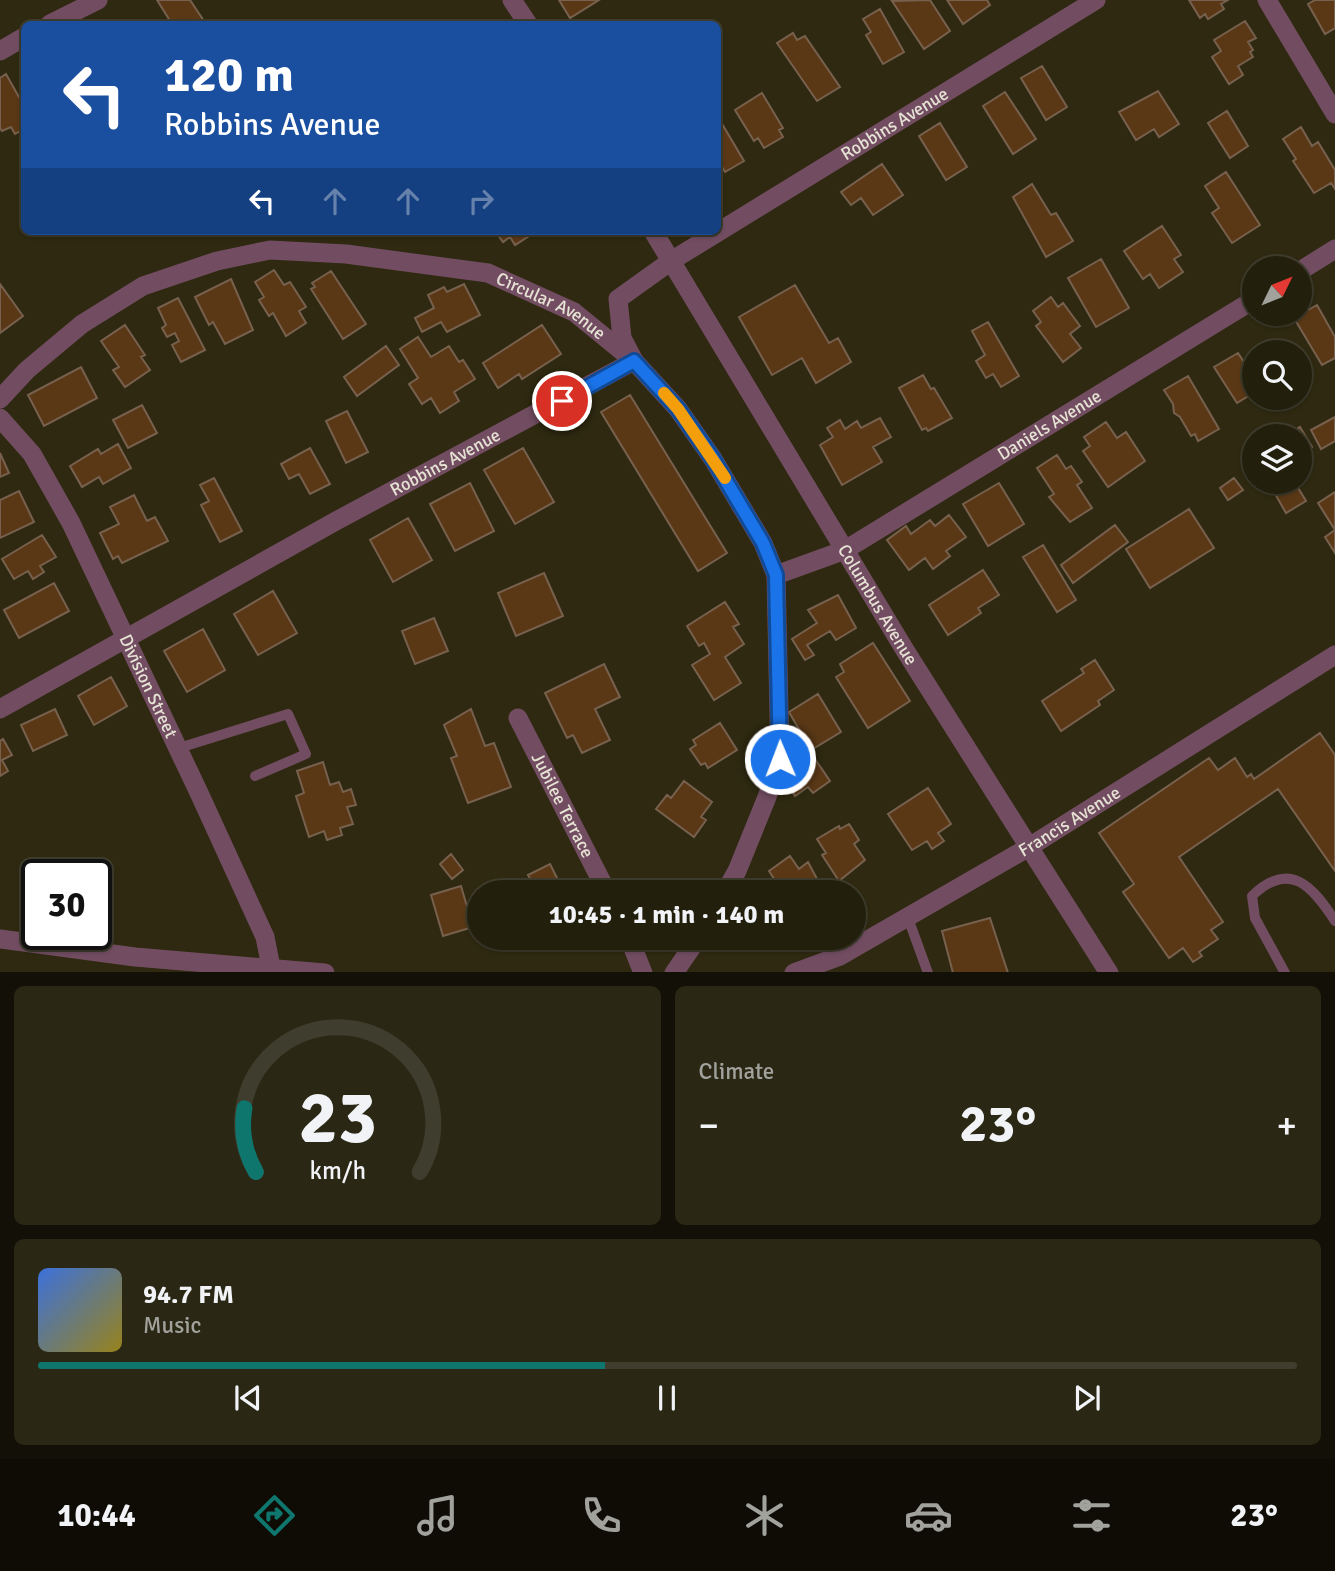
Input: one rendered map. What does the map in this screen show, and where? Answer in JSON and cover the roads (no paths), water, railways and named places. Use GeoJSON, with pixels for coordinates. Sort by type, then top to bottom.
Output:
{"type":"FeatureCollection","features":[{"type":"Feature","properties":{"kind":"street"},"geometry":{"type":"LineString","coordinates":[[56,21],[97,0]]}},
{"type":"Feature","properties":{"kind":"street"},"geometry":{"type":"LineString","coordinates":[[512,0],[526,21]]}},
{"type":"Feature","properties":{"kind":"street","name":"Robbins Avenue"},"geometry":{"type":"LineString","coordinates":[[721,229],[1065,8],[1096,0]]}},
{"type":"Feature","properties":{"kind":"street"},"geometry":{"type":"LineString","coordinates":[[1267,0],[1335,114]]}},
{"type":"Feature","properties":{"kind":"street"},"geometry":{"type":"LineString","coordinates":[[0,51],[21,39]]}},
{"type":"Feature","properties":{"kind":"street","name":"Columbus Avenue"},"geometry":{"type":"LineString","coordinates":[[655,235],[845,550],[1029,847],[1110,972]]}},
{"type":"Feature","properties":{"kind":"street","name":"Robbins Avenue"},"geometry":{"type":"LineString","coordinates":[[0,709],[336,521],[634,361],[622,338],[618,299],[711,235]]}},
{"type":"Feature","properties":{"kind":"street"},"geometry":{"type":"LineString","coordinates":[[1312,263],[1335,249]]}},
{"type":"Feature","properties":{"kind":"street","name":"Circular Avenue"},"geometry":{"type":"LineString","coordinates":[[0,399],[27,369],[82,324],[143,286],[217,261],[270,250],[346,254],[488,273],[574,312],[634,361],[678,409],[713,459],[763,543],[776,575],[780,759],[732,880]]}},
{"type":"Feature","properties":{"kind":"street","name":"Daniels Avenue"},"geometry":{"type":"LineString","coordinates":[[776,575],[845,550],[1242,307]]}},
{"type":"Feature","properties":{"kind":"street","name":"Division Street"},"geometry":{"type":"LineString","coordinates":[[0,418],[32,454],[71,523],[179,748],[265,937],[271,967]]}},
{"type":"Feature","properties":{"kind":"street","name":"Francis Avenue"},"geometry":{"type":"LineString","coordinates":[[794,972],[840,956],[908,918],[1029,847],[1335,655]]}},
{"type":"Feature","properties":{"kind":"street","name":"Jubilee Terrace"},"geometry":{"type":"LineString","coordinates":[[518,718],[601,880]]}},
{"type":"Feature","properties":{"kind":"street"},"geometry":{"type":"LineString","coordinates":[[0,939],[135,957],[325,972]]}},
{"type":"Feature","properties":{"kind":"street"},"geometry":{"type":"LineString","coordinates":[[634,950],[643,972]]}},
{"type":"Feature","properties":{"kind":"street"},"geometry":{"type":"LineString","coordinates":[[674,972],[690,950]]}},
{"type":"Feature","properties":{"kind":"lane"},"geometry":{"type":"LineString","coordinates":[[179,748],[288,714],[306,754],[254,776]]}},
{"type":"Feature","properties":{"kind":"lane"},"geometry":{"type":"LineString","coordinates":[[1285,972],[1255,918],[1252,896],[1263,885],[1284,878],[1304,882],[1317,894],[1335,921]]}},
{"type":"Feature","properties":{"kind":"lane"},"geometry":{"type":"LineString","coordinates":[[908,918],[928,972]]}}]}
